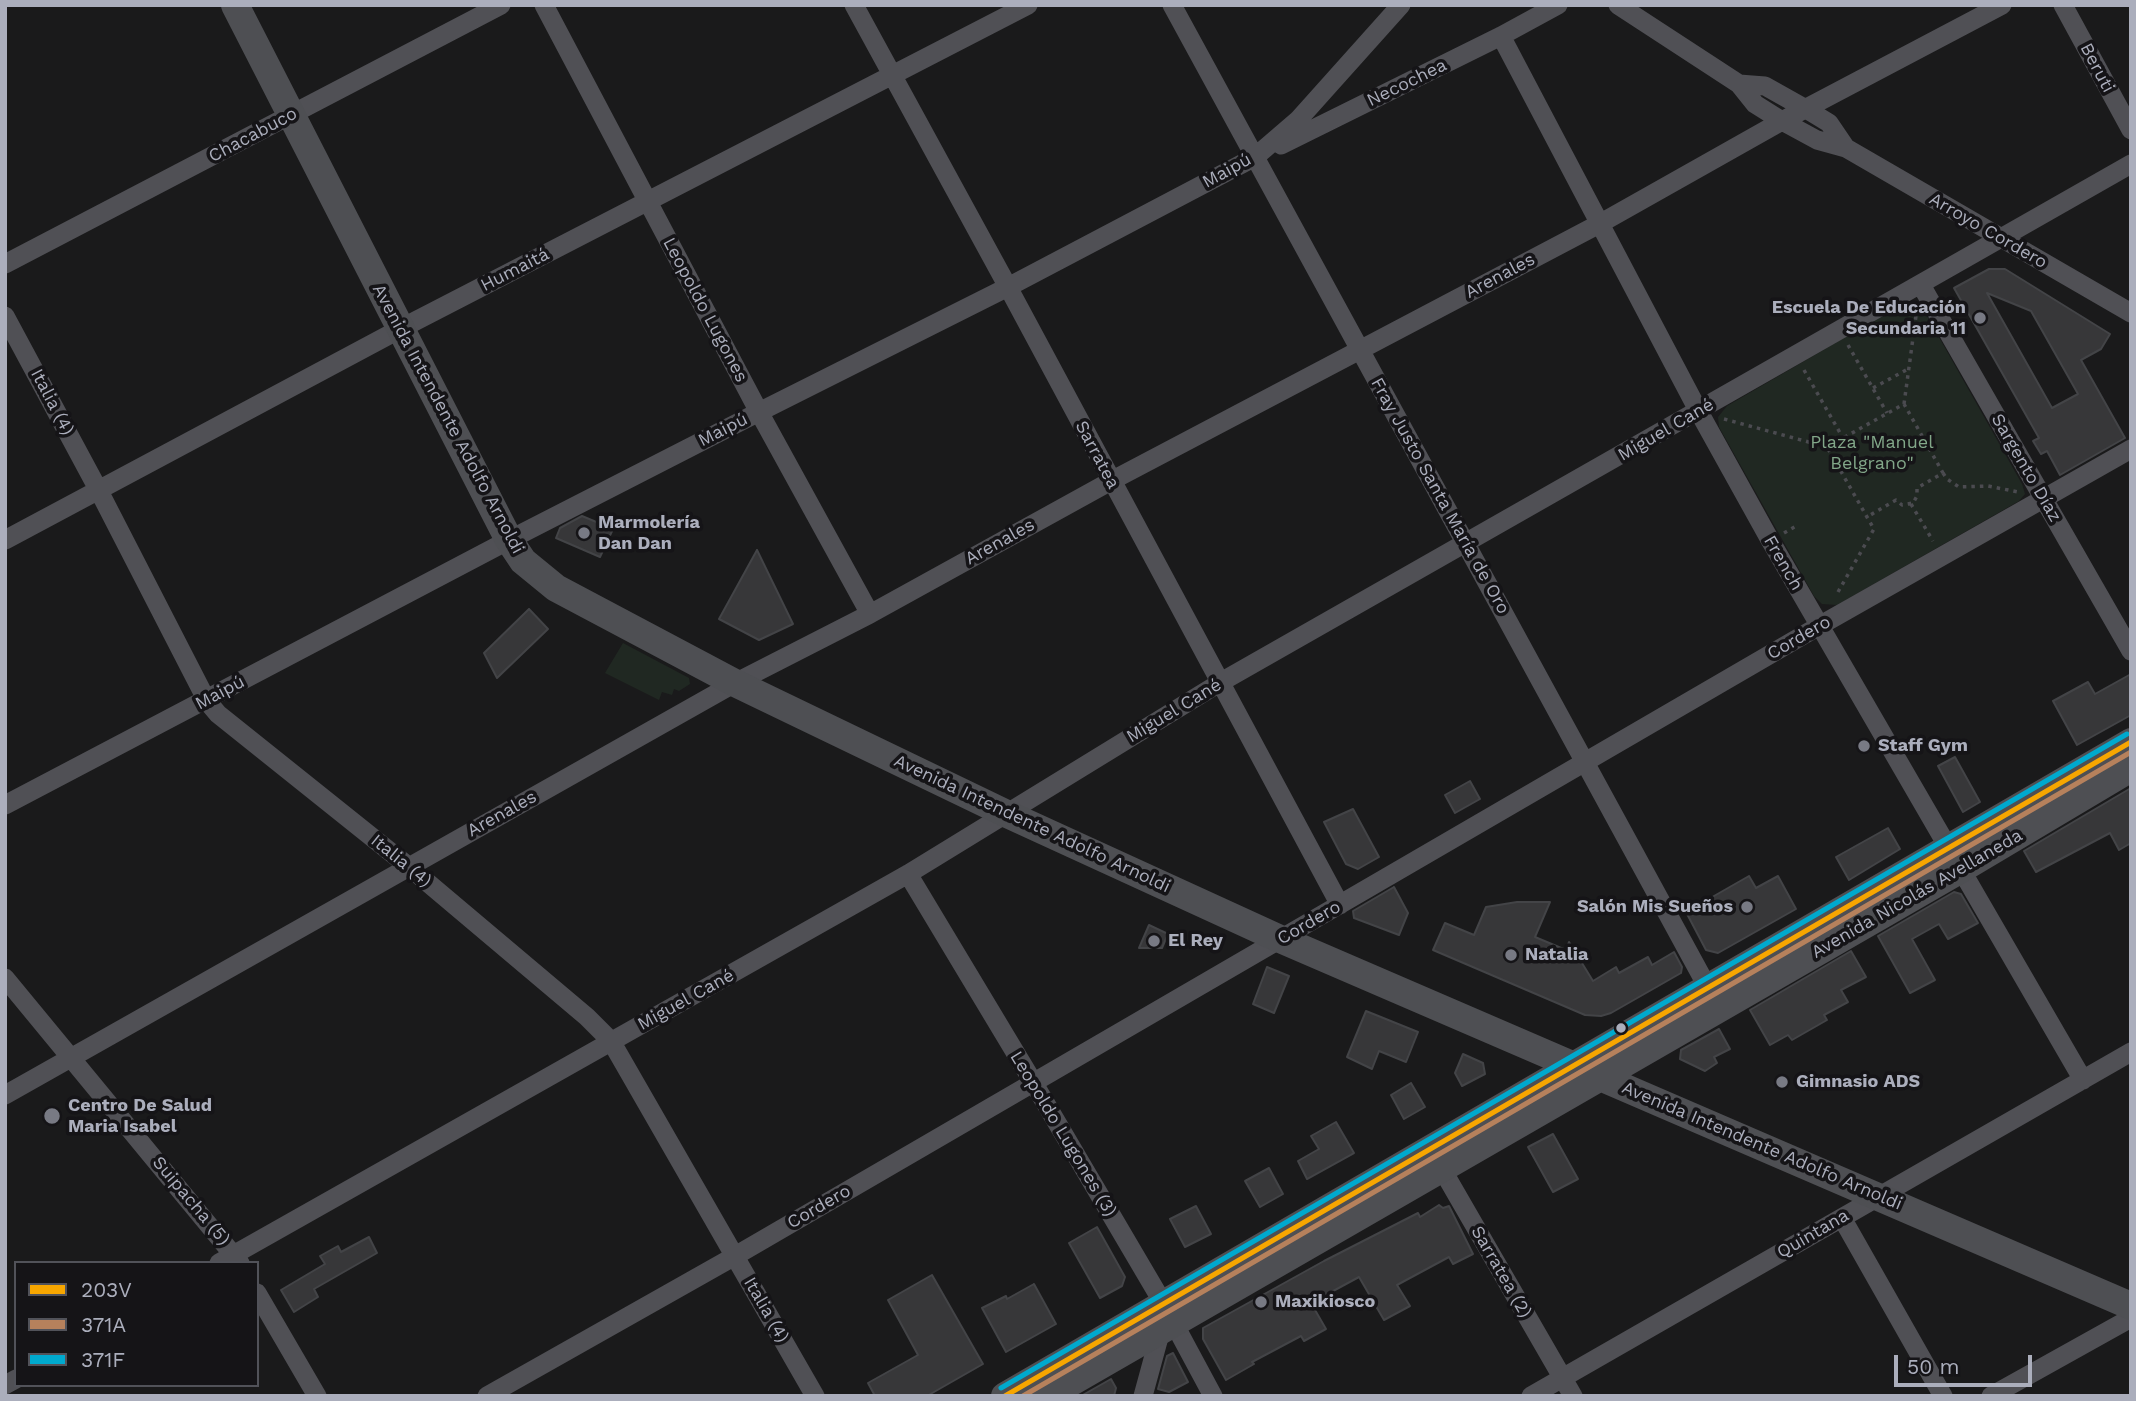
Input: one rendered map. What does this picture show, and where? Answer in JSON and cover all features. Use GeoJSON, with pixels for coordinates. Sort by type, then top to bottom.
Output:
{"type":"FeatureCollection","features":[{"type":"Feature","properties":{"kind":"main road","name":"Avenida Intendente Adolfo Arnoldi"},"geometry":{"type":"LineString","coordinates":[[235,5],[509,540],[523,561],[556,588],[735,683],[1007,814],[1280,939],[2131,1306]]}},
{"type":"Feature","properties":{"kind":"main road","name":"Avenida Nicolás Avellaneda"},"geometry":{"type":"LineString","coordinates":[[1435,1158],[1600,1077],[1954,859],[2131,741]]}},
{"type":"Feature","properties":{"kind":"main road","name":"Avenida Nicolás Avellaneda"},"geometry":{"type":"LineString","coordinates":[[1047,1396],[1166,1319],[1435,1158],[1574,1066],[1708,988],[2131,768]]}},
{"type":"Feature","properties":{"kind":"main road","name":"Avenida Nicolás Avellaneda"},"geometry":{"type":"LineString","coordinates":[[1005,1396],[1166,1319]]}},
{"type":"Feature","properties":{"kind":"street","name":"Chacabuco"},"geometry":{"type":"LineString","coordinates":[[5,264],[501,5]]}},
{"type":"Feature","properties":{"kind":"street","name":"Leopoldo Lugones"},"geometry":{"type":"LineString","coordinates":[[544,5],[759,412],[870,614]]}},
{"type":"Feature","properties":{"kind":"street","name":"Sarratea"},"geometry":{"type":"LineString","coordinates":[[854,5],[1340,905]]}},
{"type":"Feature","properties":{"kind":"street","name":"Humaitá"},"geometry":{"type":"LineString","coordinates":[[5,540],[400,329],[1028,5]]}},
{"type":"Feature","properties":{"kind":"street","name":"Fray Justo Santa María de Oro"},"geometry":{"type":"LineString","coordinates":[[1172,5],[1708,988]]}},
{"type":"Feature","properties":{"kind":"street","name":"Maipú"},"geometry":{"type":"LineString","coordinates":[[5,806],[509,540],[1008,287],[1255,157],[1298,120],[1401,5]]}},
{"type":"Feature","properties":{"kind":"street","name":"Necochea"},"geometry":{"type":"LineString","coordinates":[[1255,157],[1501,36],[1558,5]]}},
{"type":"Feature","properties":{"kind":"street","name":"Arroyo Cordero"},"geometry":{"type":"LineString","coordinates":[[1618,5],[1739,84],[1755,104],[1782,121],[1816,140],[1846,148],[2131,313]]}},
{"type":"Feature","properties":{"kind":"street","name":"Arenales"},"geometry":{"type":"LineString","coordinates":[[5,1095],[735,683],[870,614],[1111,481],[1601,223],[1782,121],[2002,5]]}},
{"type":"Feature","properties":{"kind":"street","name":"Beruti"},"geometry":{"type":"LineString","coordinates":[[2063,5],[2131,130]]}},
{"type":"Feature","properties":{"kind":"street","name":"French"},"geometry":{"type":"LineString","coordinates":[[1501,36],[1699,412],[1819,626],[2083,1080]]}},
{"type":"Feature","properties":{"kind":"street","name":"Arroyo Cordero"},"geometry":{"type":"LineString","coordinates":[[1739,84],[1765,86],[1806,109],[1829,123],[1846,148]]}},
{"type":"Feature","properties":{"kind":"street","name":"Miguel Cané"},"geometry":{"type":"LineString","coordinates":[[231,1260],[908,874],[1221,682],[2131,164]]}},
{"type":"Feature","properties":{"kind":"street","name":"Sargento Díaz"},"geometry":{"type":"LineString","coordinates":[[1921,285],[2131,651]]}},
{"type":"Feature","properties":{"kind":"street","name":"Italia (4)"},"geometry":{"type":"LineString","coordinates":[[5,316],[207,701],[218,714],[408,866],[587,1017],[611,1041],[815,1396]]}},
{"type":"Feature","properties":{"kind":"street","name":"Cordero"},"geometry":{"type":"LineString","coordinates":[[487,1396],[735,1256],[1819,626],[2131,449]]}},
{"type":"Feature","properties":{"kind":"street","name":"Leopoldo Lugones (3)"},"geometry":{"type":"LineString","coordinates":[[908,874],[1033,1082],[1166,1319],[1213,1396]]}},
{"type":"Feature","properties":{"kind":"street","name":"Suipacha (5)"},"geometry":{"type":"LineString","coordinates":[[5,978],[231,1260]]}},
{"type":"Feature","properties":{"kind":"street","name":"Quintana"},"geometry":{"type":"LineString","coordinates":[[1531,1396],[2131,1052]]}},
{"type":"Feature","properties":{"kind":"street","name":"Sarratea (2)"},"geometry":{"type":"LineString","coordinates":[[1435,1158],[1573,1396]]}},
{"type":"Feature","properties":{"kind":"street"},"geometry":{"type":"LineString","coordinates":[[1842,1218],[1943,1396]]}},
{"type":"Feature","properties":{"kind":"street"},"geometry":{"type":"LineString","coordinates":[[259,1296],[317,1396]]}},
{"type":"Feature","properties":{"kind":"street"},"geometry":{"type":"LineString","coordinates":[[1991,1396],[2131,1318]]}},
{"type":"Feature","properties":{"kind":"street"},"geometry":{"type":"LineString","coordinates":[[1143,1396],[1166,1319]]}},
{"type":"Feature","properties":{"kind":"path"},"geometry":{"type":"LineString","coordinates":[[1921,285],[1904,404],[1947,479],[1959,488],[1992,486],[2044,499]]}},
{"type":"Feature","properties":{"kind":"path"},"geometry":{"type":"LineString","coordinates":[[1840,331],[1887,413]]}},
{"type":"Feature","properties":{"kind":"path"},"geometry":{"type":"LineString","coordinates":[[1796,356],[1843,438]]}},
{"type":"Feature","properties":{"kind":"path"},"geometry":{"type":"LineString","coordinates":[[1873,388],[1908,369]]}},
{"type":"Feature","properties":{"kind":"path"},"geometry":{"type":"LineString","coordinates":[[1699,412],[1827,447],[1904,404]]}},
{"type":"Feature","properties":{"kind":"path"},"geometry":{"type":"LineString","coordinates":[[1819,626],[1874,529],[1827,447]]}},
{"type":"Feature","properties":{"kind":"path"},"geometry":{"type":"LineString","coordinates":[[1867,517],[1896,500],[1902,505],[1911,504],[1917,496],[1917,488],[1944,473]]}},
{"type":"Feature","properties":{"kind":"path"},"geometry":{"type":"LineString","coordinates":[[1911,504],[1942,556]]}},
{"type":"Feature","properties":{"kind":"green space","name":"Plaza \"Manuel Belgrano\""},"geometry":{"type":"Polygon","coordinates":[[[1912,302],[1923,309],[2022,484],[2025,494],[2019,501],[1837,605],[1822,604],[1814,596],[1719,427],[1718,417],[1727,406],[1901,305],[1912,302]]]}},
{"type":"Feature","properties":{"kind":"green space"},"geometry":{"type":"Polygon","coordinates":[[[623,643],[689,678],[690,684],[679,691],[674,689],[672,695],[662,692],[659,700],[605,673],[623,643]]]}},
{"type":"Feature","properties":{"kind":"building"},"geometry":{"type":"Polygon","coordinates":[[[1989,269],[2005,269],[2110,334],[2101,349],[2081,360],[2125,438],[2060,475],[2047,451],[2041,454],[2033,441],[2039,438],[1954,288],[1989,269]],[[1987,293],[2052,408],[2078,394],[2031,311],[1987,293]]]}},
{"type":"Feature","properties":{"kind":"building","name":"Marmolería Dan Dan"},"geometry":{"type":"Polygon","coordinates":[[[582,516],[613,529],[600,557],[556,538],[560,528],[582,516]]]}},
{"type":"Feature","properties":{"kind":"building"},"geometry":{"type":"Polygon","coordinates":[[[757,550],[793,624],[759,640],[719,619],[757,550]]]}},
{"type":"Feature","properties":{"kind":"building"},"geometry":{"type":"Polygon","coordinates":[[[529,609],[548,629],[497,678],[484,653],[529,609]]]}},
{"type":"Feature","properties":{"kind":"building"},"geometry":{"type":"Polygon","coordinates":[[[2131,674],[2131,715],[2077,745],[2053,701],[2088,682],[2095,694],[2131,674]]]}},
{"type":"Feature","properties":{"kind":"building"},"geometry":{"type":"Polygon","coordinates":[[[1955,757],[1980,802],[1963,812],[1938,766],[1955,757]]]}},
{"type":"Feature","properties":{"kind":"building"},"geometry":{"type":"Polygon","coordinates":[[[1470,781],[1480,799],[1455,813],[1445,795],[1470,781]]]}},
{"type":"Feature","properties":{"kind":"building"},"geometry":{"type":"Polygon","coordinates":[[[2131,788],[2131,843],[2119,850],[2110,833],[2036,872],[2024,851],[2131,788]]]}},
{"type":"Feature","properties":{"kind":"building"},"geometry":{"type":"Polygon","coordinates":[[[1353,809],[1379,857],[1358,869],[1346,864],[1324,822],[1353,809]]]}},
{"type":"Feature","properties":{"kind":"building"},"geometry":{"type":"Polygon","coordinates":[[[1888,828],[1900,849],[1849,880],[1836,857],[1888,828]]]}},
{"type":"Feature","properties":{"kind":"building"},"geometry":{"type":"Polygon","coordinates":[[[1749,876],[1756,888],[1778,876],[1796,909],[1718,953],[1706,950],[1686,912],[1749,876]]]}},
{"type":"Feature","properties":{"kind":"building"},"geometry":{"type":"Polygon","coordinates":[[[1394,887],[1408,913],[1399,935],[1354,918],[1353,911],[1394,887]]]}},
{"type":"Feature","properties":{"kind":"building"},"geometry":{"type":"Polygon","coordinates":[[[1954,892],[1961,894],[1978,923],[1948,939],[1939,924],[1912,939],[1935,980],[1910,993],[1878,936],[1954,892]]]}},
{"type":"Feature","properties":{"kind":"building"},"geometry":{"type":"Polygon","coordinates":[[[1517,902],[1550,902],[1535,937],[1566,950],[1569,942],[1593,981],[1616,967],[1619,973],[1648,957],[1652,965],[1674,952],[1682,967],[1681,973],[1611,1013],[1601,1016],[1585,1015],[1433,950],[1445,923],[1474,935],[1486,907],[1517,902]]]}},
{"type":"Feature","properties":{"kind":"building","name":"El Rey"},"geometry":{"type":"Polygon","coordinates":[[[1149,925],[1168,934],[1162,948],[1139,948],[1149,925]]]}},
{"type":"Feature","properties":{"kind":"building"},"geometry":{"type":"Polygon","coordinates":[[[1851,951],[1866,977],[1841,990],[1848,1002],[1824,1015],[1827,1020],[1792,1040],[1788,1035],[1770,1045],[1750,1010],[1851,951]]]}},
{"type":"Feature","properties":{"kind":"building"},"geometry":{"type":"Polygon","coordinates":[[[1267,967],[1289,976],[1274,1013],[1253,1004],[1267,967]]]}},
{"type":"Feature","properties":{"kind":"building"},"geometry":{"type":"Polygon","coordinates":[[[1366,1011],[1418,1032],[1406,1062],[1379,1051],[1372,1069],[1347,1057],[1366,1011]]]}},
{"type":"Feature","properties":{"kind":"building"},"geometry":{"type":"Polygon","coordinates":[[[1719,1029],[1730,1049],[1714,1057],[1717,1063],[1705,1071],[1680,1059],[1681,1050],[1719,1029]]]}},
{"type":"Feature","properties":{"kind":"building"},"geometry":{"type":"Polygon","coordinates":[[[1463,1054],[1483,1063],[1485,1074],[1462,1086],[1455,1073],[1463,1054]]]}},
{"type":"Feature","properties":{"kind":"building"},"geometry":{"type":"Polygon","coordinates":[[[1411,1083],[1425,1107],[1404,1119],[1391,1095],[1411,1083]]]}},
{"type":"Feature","properties":{"kind":"building"},"geometry":{"type":"Polygon","coordinates":[[[1336,1122],[1354,1153],[1307,1179],[1298,1161],[1319,1149],[1311,1136],[1336,1122]]]}},
{"type":"Feature","properties":{"kind":"building"},"geometry":{"type":"Polygon","coordinates":[[[1553,1134],[1578,1179],[1553,1192],[1528,1147],[1553,1134]]]}},
{"type":"Feature","properties":{"kind":"building"},"geometry":{"type":"Polygon","coordinates":[[[1269,1168],[1283,1194],[1260,1207],[1245,1181],[1269,1168]]]}},
{"type":"Feature","properties":{"kind":"building"},"geometry":{"type":"Polygon","coordinates":[[[1439,1205],[1443,1208],[1449,1206],[1473,1254],[1453,1264],[1449,1257],[1397,1285],[1410,1306],[1384,1320],[1359,1277],[1311,1303],[1326,1329],[1304,1341],[1301,1336],[1252,1362],[1254,1364],[1226,1380],[1203,1339],[1203,1328],[1324,1261],[1418,1213],[1420,1217],[1439,1205]]]}},
{"type":"Feature","properties":{"kind":"building"},"geometry":{"type":"Polygon","coordinates":[[[1196,1206],[1211,1234],[1185,1247],[1170,1219],[1196,1206]]]}},
{"type":"Feature","properties":{"kind":"building"},"geometry":{"type":"Polygon","coordinates":[[[1097,1227],[1125,1277],[1122,1286],[1100,1298],[1069,1243],[1097,1227]]]}},
{"type":"Feature","properties":{"kind":"building"},"geometry":{"type":"Polygon","coordinates":[[[369,1237],[377,1253],[314,1289],[318,1297],[294,1312],[281,1290],[325,1264],[320,1256],[338,1246],[341,1252],[369,1237]]]}},
{"type":"Feature","properties":{"kind":"building"},"geometry":{"type":"Polygon","coordinates":[[[932,1275],[983,1364],[927,1396],[875,1396],[868,1383],[918,1355],[888,1300],[932,1275]]]}},
{"type":"Feature","properties":{"kind":"building"},"geometry":{"type":"Polygon","coordinates":[[[1034,1284],[1056,1324],[1006,1352],[982,1308],[1006,1296],[1007,1299],[1034,1284]]]}},
{"type":"Feature","properties":{"kind":"building"},"geometry":{"type":"Polygon","coordinates":[[[1173,1353],[1188,1382],[1169,1392],[1158,1389],[1167,1356],[1173,1353]]]}},
{"type":"Feature","properties":{"kind":"building"},"geometry":{"type":"Polygon","coordinates":[[[1111,1379],[1116,1388],[1114,1396],[1081,1396],[1111,1379]]]}},
{"type":"Feature","properties":{"kind":"transit line","name":"371F"},"geometry":{"type":"LineString","coordinates":[[1001,1388],[2127,734]]}},
{"type":"Feature","properties":{"kind":"transit line","name":"203V"},"geometry":{"type":"LineString","coordinates":[[1005,1396],[2131,742]]}},
{"type":"Feature","properties":{"kind":"transit line","name":"371A"},"geometry":{"type":"LineString","coordinates":[[1023,1396],[2131,752]]}},
{"type":"Feature","properties":{"kind":"place","name":"Escuela De Educación Secundaria 11"},"geometry":{"type":"Point","coordinates":[1980,318]}},
{"type":"Feature","properties":{"kind":"place","name":"Marmolería Dan Dan"},"geometry":{"type":"Point","coordinates":[584,533]}},
{"type":"Feature","properties":{"kind":"place","name":"Staff Gym"},"geometry":{"type":"Point","coordinates":[1864,746]}},
{"type":"Feature","properties":{"kind":"place","name":"Salón Mis Sueños"},"geometry":{"type":"Point","coordinates":[1747,907]}},
{"type":"Feature","properties":{"kind":"place","name":"El Rey"},"geometry":{"type":"Point","coordinates":[1154,941]}},
{"type":"Feature","properties":{"kind":"place","name":"Natalia"},"geometry":{"type":"Point","coordinates":[1511,955]}},
{"type":"Feature","properties":{"kind":"place","name":"Gimnasio ADS"},"geometry":{"type":"Point","coordinates":[1782,1082]}},
{"type":"Feature","properties":{"kind":"place","name":"Centro De Salud Maria Isabel"},"geometry":{"type":"Point","coordinates":[52,1116]}},
{"type":"Feature","properties":{"kind":"place","name":"Maxikiosco"},"geometry":{"type":"Point","coordinates":[1261,1302]}}]}
